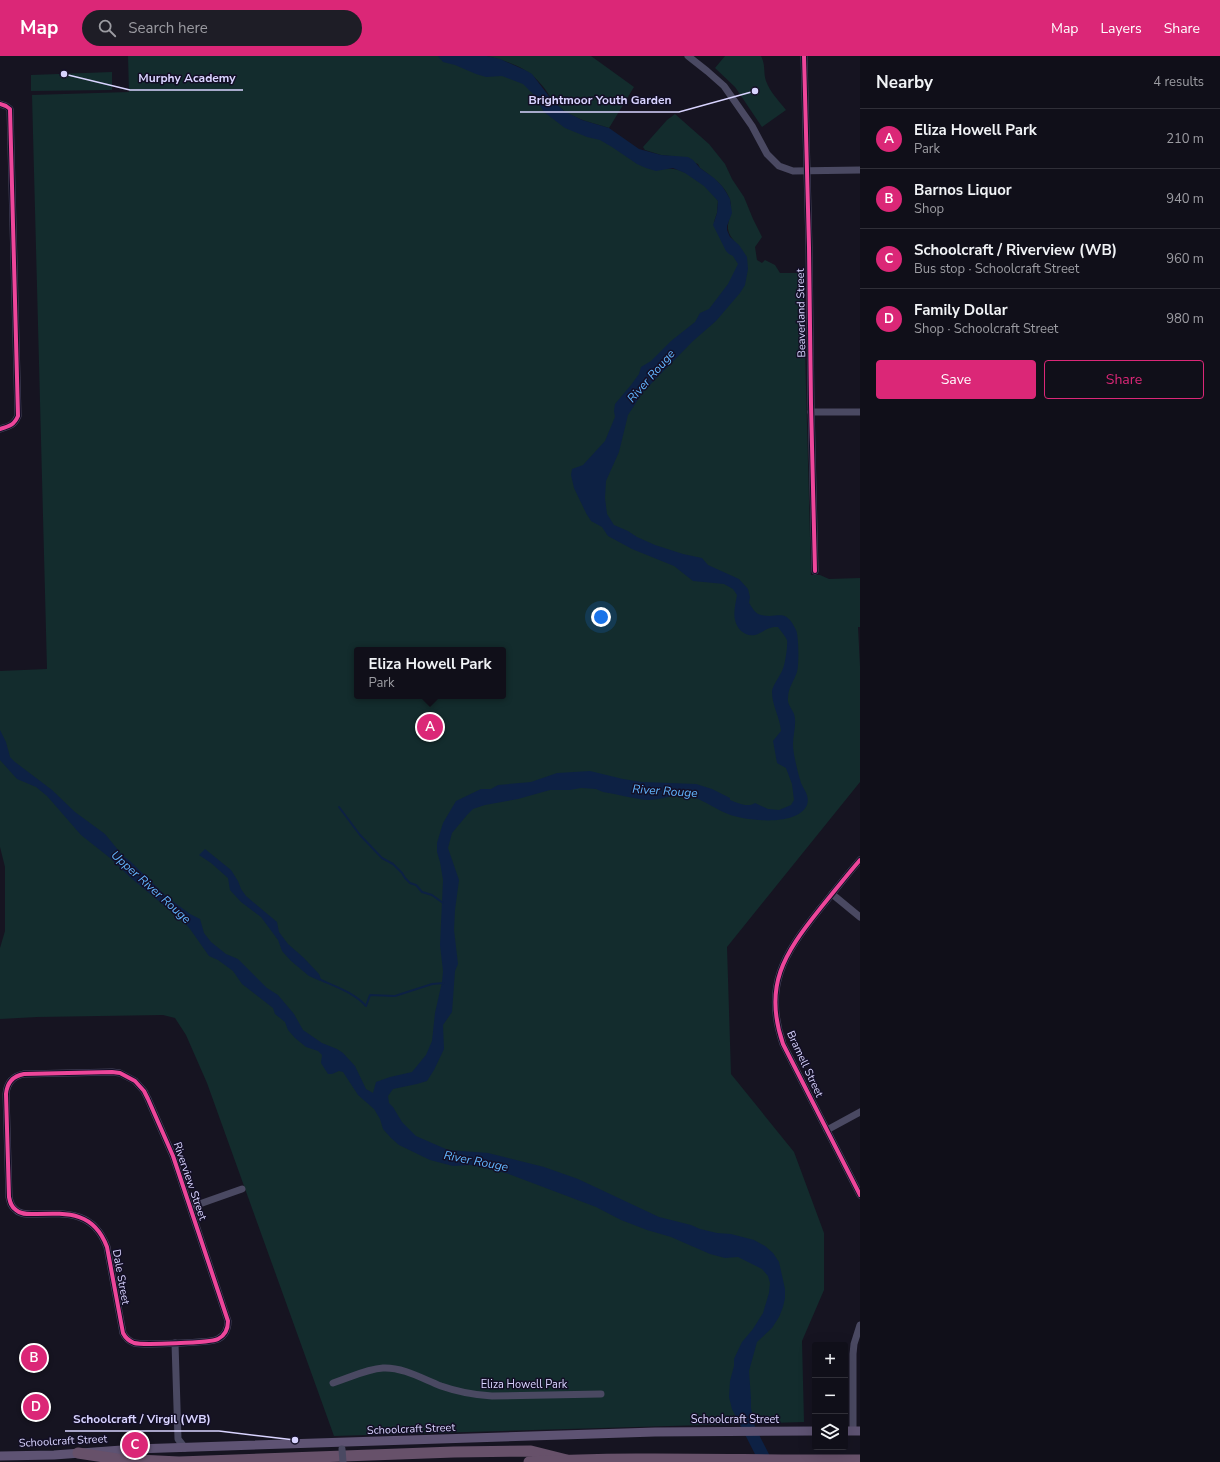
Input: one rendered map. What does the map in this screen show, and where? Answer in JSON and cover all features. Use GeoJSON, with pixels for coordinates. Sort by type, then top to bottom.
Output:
{"type":"FeatureCollection","features":[{"type":"Feature","properties":{"kind":"highway"},"geometry":{"type":"LineString","coordinates":[[78,1453],[117,1459],[179,1462],[454,1452],[531,1451],[567,1460]]}},
{"type":"Feature","properties":{"kind":"highway"},"geometry":{"type":"LineString","coordinates":[[529,1462],[567,1460],[860,1460]]}},
{"type":"Feature","properties":{"kind":"main road","name":"Schoolcraft Street"},"geometry":{"type":"LineString","coordinates":[[4,1456],[135,1449],[342,1446],[655,1432],[812,1431]]}},
{"type":"Feature","properties":{"kind":"street"},"geometry":{"type":"LineString","coordinates":[[688,56],[707,70],[724,86],[742,111],[767,154],[779,166],[789,170],[860,170]]}},
{"type":"Feature","properties":{"kind":"street","name":"Beaverland Street"},"geometry":{"type":"LineString","coordinates":[[804,56],[815,571]]}},
{"type":"Feature","properties":{"kind":"street"},"geometry":{"type":"LineString","coordinates":[[0,429],[16,422],[18,416],[10,109],[3,105]]}},
{"type":"Feature","properties":{"kind":"street"},"geometry":{"type":"LineString","coordinates":[[811,412],[860,412]]}},
{"type":"Feature","properties":{"kind":"street","name":"Bramell Street"},"geometry":{"type":"LineString","coordinates":[[860,860],[800,934],[789,951],[779,976],[776,1000],[777,1023],[783,1044],[860,1195]]}},
{"type":"Feature","properties":{"kind":"street"},"geometry":{"type":"LineString","coordinates":[[832,894],[860,917]]}},
{"type":"Feature","properties":{"kind":"street","name":"Riverview Street"},"geometry":{"type":"LineString","coordinates":[[4,1144],[6,1089],[10,1081],[17,1076],[24,1074],[112,1072],[120,1073],[135,1081],[144,1091],[173,1156],[228,1321],[228,1326],[225,1333],[217,1340],[175,1343]]}},
{"type":"Feature","properties":{"kind":"street"},"geometry":{"type":"LineString","coordinates":[[827,1130],[860,1112]]}},
{"type":"Feature","properties":{"kind":"street","name":"Dale Street"},"geometry":{"type":"LineString","coordinates":[[4,1144],[9,1197],[10,1204],[13,1208],[24,1214],[71,1214],[92,1224],[101,1234],[107,1247],[124,1336],[130,1341],[137,1343],[175,1343]]}},
{"type":"Feature","properties":{"kind":"street"},"geometry":{"type":"LineString","coordinates":[[191,1207],[242,1189]]}},
{"type":"Feature","properties":{"kind":"street"},"geometry":{"type":"LineString","coordinates":[[853,1431],[853,1354],[860,1325]]}},
{"type":"Feature","properties":{"kind":"street"},"geometry":{"type":"LineString","coordinates":[[175,1343],[178,1439],[185,1448]]}},
{"type":"Feature","properties":{"kind":"street","name":"Eliza Howell Park"},"geometry":{"type":"LineString","coordinates":[[333,1384],[372,1370],[384,1368],[403,1371],[460,1392],[476,1396],[601,1394]]}},
{"type":"Feature","properties":{"kind":"street"},"geometry":{"type":"LineString","coordinates":[[342,1446],[343,1462]]}},
{"type":"Feature","properties":{"kind":"green space"},"geometry":{"type":"Polygon","coordinates":[[[128,56],[455,56],[514,74],[550,109],[668,169],[681,171],[696,179],[709,190],[718,201],[717,213],[714,222],[736,243],[731,237],[728,227],[731,213],[730,200],[722,186],[700,168],[698,164],[671,156],[661,155],[645,150],[643,147],[667,120],[675,114],[709,144],[725,164],[732,179],[744,197],[762,237],[755,247],[757,260],[762,263],[765,260],[775,265],[780,273],[803,273],[811,575],[820,575],[829,579],[860,578],[860,627],[858,627],[860,666],[860,782],[727,947],[731,1074],[794,1152],[824,1233],[824,1290],[802,1341],[804,1422],[334,1436],[207,1083],[186,1035],[175,1018],[163,1015],[0,1019],[0,948],[5,931],[5,867],[0,847],[0,671],[47,669],[32,95],[129,92],[128,56]]]}},
{"type":"Feature","properties":{"kind":"green space"},"geometry":{"type":"Polygon","coordinates":[[[487,56],[591,56],[634,87],[609,128],[579,119],[568,113],[556,104],[542,85],[528,72],[508,62],[487,56]]]}},
{"type":"Feature","properties":{"kind":"green space"},"geometry":{"type":"Polygon","coordinates":[[[725,56],[761,56],[765,78],[768,85],[786,110],[762,127],[735,87],[715,68],[725,56]]]}},
{"type":"Feature","properties":{"kind":"green space"},"geometry":{"type":"Polygon","coordinates":[[[112,72],[112,90],[31,91],[31,75],[112,72]]]}},
{"type":"Feature","properties":{"kind":"water"},"geometry":{"type":"Polygon","coordinates":[[[438,56],[487,56],[500,59],[525,70],[532,74],[551,99],[564,111],[582,120],[609,128],[639,149],[661,155],[688,157],[722,186],[730,199],[732,213],[727,230],[730,237],[739,245],[747,257],[748,269],[745,285],[716,321],[693,341],[643,392],[628,415],[619,452],[606,481],[605,498],[607,514],[614,525],[637,537],[655,545],[683,554],[702,558],[708,565],[739,579],[748,589],[750,597],[749,603],[757,613],[767,616],[785,616],[792,623],[797,633],[798,664],[797,672],[788,694],[788,700],[795,718],[793,744],[795,758],[801,783],[808,802],[801,812],[793,817],[758,820],[736,817],[690,796],[680,795],[648,800],[603,792],[596,789],[581,788],[570,790],[550,790],[473,809],[452,833],[448,848],[459,880],[454,930],[458,964],[455,971],[452,1012],[443,1025],[444,1049],[427,1081],[393,1089],[388,1096],[389,1103],[402,1122],[416,1136],[448,1150],[488,1153],[544,1167],[578,1179],[659,1217],[691,1225],[700,1229],[717,1233],[731,1234],[754,1240],[765,1246],[773,1253],[779,1262],[785,1289],[785,1298],[779,1317],[772,1328],[757,1342],[749,1371],[751,1408],[755,1427],[773,1462],[759,1462],[732,1409],[729,1397],[734,1359],[742,1342],[753,1329],[763,1313],[769,1293],[770,1283],[768,1276],[762,1269],[738,1257],[725,1258],[710,1254],[671,1237],[621,1220],[596,1207],[506,1173],[471,1165],[453,1166],[430,1160],[399,1145],[383,1129],[380,1119],[374,1109],[358,1095],[343,1072],[339,1071],[328,1074],[321,1063],[322,1055],[318,1051],[306,1047],[295,1038],[288,1030],[285,1022],[275,1014],[273,1008],[242,984],[233,971],[218,960],[209,956],[182,920],[81,835],[47,796],[36,787],[17,779],[0,760],[0,730],[6,742],[10,757],[15,762],[52,790],[75,812],[105,834],[123,856],[166,896],[190,914],[200,919],[204,933],[211,942],[226,954],[238,959],[267,988],[278,995],[294,1014],[303,1030],[322,1043],[343,1053],[355,1066],[366,1089],[373,1093],[376,1082],[412,1072],[426,1055],[432,1041],[435,1013],[443,971],[440,945],[443,880],[437,852],[437,843],[443,823],[456,801],[481,789],[491,789],[498,785],[531,782],[557,773],[590,771],[642,782],[696,784],[712,789],[739,804],[749,805],[755,803],[768,809],[779,810],[791,805],[794,800],[792,784],[786,768],[777,763],[773,741],[781,731],[773,702],[772,692],[784,665],[787,643],[785,637],[778,627],[769,628],[755,635],[745,634],[738,626],[734,617],[737,595],[733,589],[724,584],[693,581],[674,566],[632,549],[608,536],[602,527],[591,521],[586,513],[574,488],[571,475],[572,469],[583,465],[605,441],[615,417],[615,404],[639,374],[641,367],[651,361],[671,341],[695,322],[700,313],[709,309],[728,284],[738,264],[733,256],[726,251],[713,225],[717,213],[718,201],[704,186],[685,173],[673,168],[656,171],[646,168],[637,164],[600,140],[587,137],[565,128],[544,112],[539,100],[523,84],[502,76],[486,77],[476,74],[455,65],[443,62],[438,56]]]}},
{"type":"Feature","properties":{"kind":"water"},"geometry":{"type":"Polygon","coordinates":[[[205,849],[231,870],[246,896],[277,922],[279,932],[288,944],[319,974],[321,979],[320,981],[309,976],[291,961],[282,951],[278,940],[261,917],[241,902],[230,890],[228,878],[199,855],[205,849]]]}},
{"type":"Feature","properties":{"kind":"waterway"},"geometry":{"type":"LineString","coordinates":[[339,807],[360,835],[382,858],[393,864],[410,883],[416,885],[422,892],[432,895],[443,903]]}},
{"type":"Feature","properties":{"kind":"waterway"},"geometry":{"type":"LineString","coordinates":[[321,980],[351,994],[366,1006],[370,995],[395,996],[432,984],[444,983]]}},
{"type":"Feature","properties":{"kind":"cycle path"},"geometry":{"type":"LineString","coordinates":[[804,56],[815,571]]}},
{"type":"Feature","properties":{"kind":"cycle path"},"geometry":{"type":"LineString","coordinates":[[0,104],[10,109],[18,416],[11,425],[0,429]]}},
{"type":"Feature","properties":{"kind":"cycle path"},"geometry":{"type":"LineString","coordinates":[[860,860],[807,926],[787,956],[780,972],[776,988],[775,1005],[777,1023],[783,1044],[860,1195]]}},
{"type":"Feature","properties":{"kind":"cycle path"},"geometry":{"type":"LineString","coordinates":[[112,1072],[120,1073],[135,1081],[144,1091],[173,1156],[228,1321],[226,1331],[218,1339],[203,1342],[162,1344],[140,1344],[130,1341],[123,1333],[107,1247],[102,1235],[88,1221],[79,1217],[59,1214],[28,1214],[18,1212],[11,1204],[9,1197],[6,1094],[11,1080],[24,1074],[112,1072]]}},
{"type":"Feature","properties":{"kind":"place","name":"Murphy Academy"},"geometry":{"type":"Point","coordinates":[64,74]}},
{"type":"Feature","properties":{"kind":"place","name":"Brightmoor Youth Garden"},"geometry":{"type":"Point","coordinates":[755,91]}},
{"type":"Feature","properties":{"kind":"place","name":"Eliza Howell Park"},"geometry":{"type":"Point","coordinates":[430,727]}},
{"type":"Feature","properties":{"kind":"place","name":"Barnos Liquor"},"geometry":{"type":"Point","coordinates":[34,1358]}},
{"type":"Feature","properties":{"kind":"place","name":"Family Dollar"},"geometry":{"type":"Point","coordinates":[36,1407]}},
{"type":"Feature","properties":{"kind":"place","name":"Schoolcraft / Virgil (WB)"},"geometry":{"type":"Point","coordinates":[295,1440]}},
{"type":"Feature","properties":{"kind":"place","name":"Schoolcraft / Riverview (WB)"},"geometry":{"type":"Point","coordinates":[135,1445]}},
{"type":"Feature","properties":{"kind":"water label","name":"River Rouge"},"geometry":{"type":"Point","coordinates":[651,376]}},
{"type":"Feature","properties":{"kind":"water label","name":"River Rouge"},"geometry":{"type":"Point","coordinates":[665,791]}},
{"type":"Feature","properties":{"kind":"water label","name":"Upper River Rouge"},"geometry":{"type":"Point","coordinates":[151,887]}},
{"type":"Feature","properties":{"kind":"water label","name":"River Rouge"},"geometry":{"type":"Point","coordinates":[476,1161]}}]}
